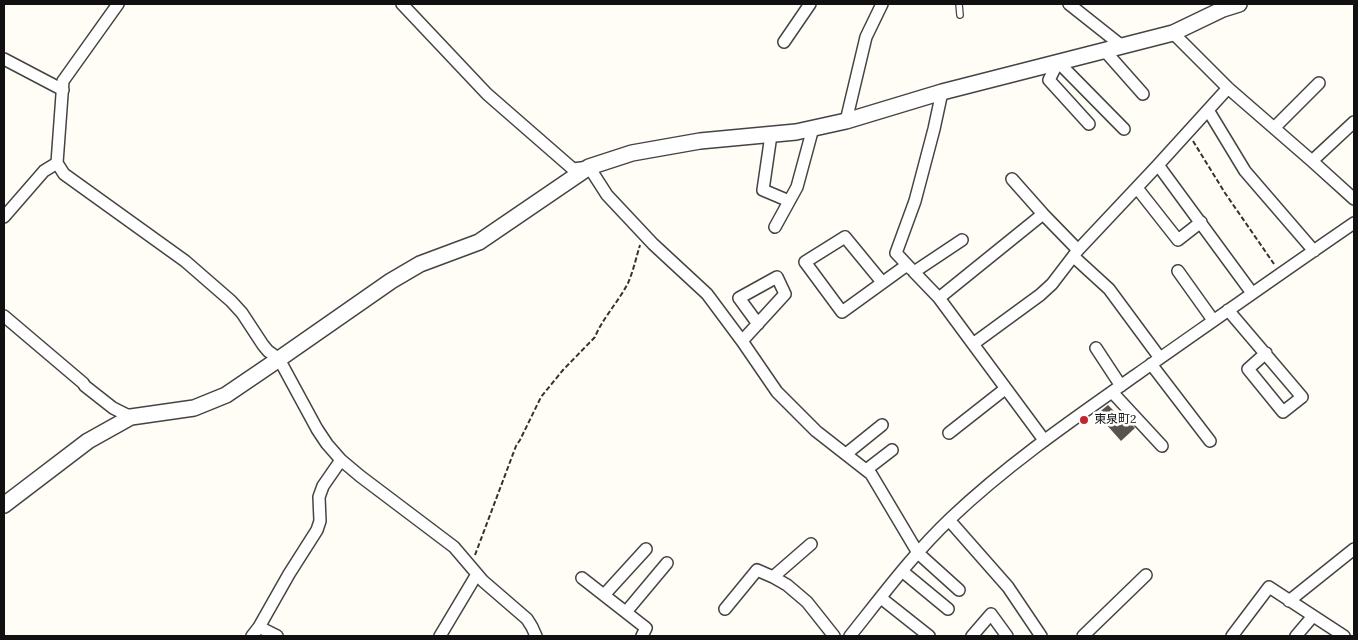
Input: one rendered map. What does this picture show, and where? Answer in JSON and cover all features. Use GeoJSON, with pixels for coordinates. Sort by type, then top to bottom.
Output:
{"type":"FeatureCollection","features":[{"type":"Feature","properties":{"kind":"street"},"geometry":{"type":"LineString","coordinates":[[118,4],[63,81],[57,163],[64,174],[185,260],[231,301],[242,313],[268,351],[279,360],[317,429],[341,460],[454,547],[483,581],[527,619],[536,636]]}},
{"type":"Feature","properties":{"kind":"street"},"geometry":{"type":"LineString","coordinates":[[402,4],[487,94],[572,169],[589,167],[632,153],[700,141],[796,132],[846,121],[942,92],[1173,33],[1219,6],[1239,4]]}},
{"type":"Feature","properties":{"kind":"street"},"geometry":{"type":"LineString","coordinates":[[784,42],[810,4]]}},
{"type":"Feature","properties":{"kind":"street"},"geometry":{"type":"LineString","coordinates":[[1069,4],[1122,46]]}},
{"type":"Feature","properties":{"kind":"street"},"geometry":{"type":"LineString","coordinates":[[846,121],[866,37],[880,5]]}},
{"type":"Feature","properties":{"kind":"street"},"geometry":{"type":"LineString","coordinates":[[1173,33],[1228,88],[1354,199]]}},
{"type":"Feature","properties":{"kind":"street"},"geometry":{"type":"LineString","coordinates":[[1105,50],[1143,94]]}},
{"type":"Feature","properties":{"kind":"street"},"geometry":{"type":"LineString","coordinates":[[4,58],[62,90]]}},
{"type":"Feature","properties":{"kind":"street"},"geometry":{"type":"LineString","coordinates":[[1058,62],[1049,80],[1089,124]]}},
{"type":"Feature","properties":{"kind":"street"},"geometry":{"type":"LineString","coordinates":[[1058,62],[1124,129]]}},
{"type":"Feature","properties":{"kind":"street"},"geometry":{"type":"LineString","coordinates":[[1274,128],[1319,83]]}},
{"type":"Feature","properties":{"kind":"street"},"geometry":{"type":"LineString","coordinates":[[973,344],[1052,284],[1076,254],[1228,88]]}},
{"type":"Feature","properties":{"kind":"street"},"geometry":{"type":"LineString","coordinates":[[942,92],[915,201],[896,252],[939,298],[1044,440]]}},
{"type":"Feature","properties":{"kind":"street"},"geometry":{"type":"LineString","coordinates":[[1208,110],[1245,171],[1314,251]]}},
{"type":"Feature","properties":{"kind":"street"},"geometry":{"type":"LineString","coordinates":[[1312,161],[1354,122]]}},
{"type":"Feature","properties":{"kind":"street"},"geometry":{"type":"LineString","coordinates":[[775,227],[797,187],[814,128]]}},
{"type":"Feature","properties":{"kind":"street"},"geometry":{"type":"LineString","coordinates":[[770,134],[763,190],[789,201]]}},
{"type":"Feature","properties":{"kind":"street"},"geometry":{"type":"LineString","coordinates":[[4,218],[44,171],[57,163]]}},
{"type":"Feature","properties":{"kind":"street"},"geometry":{"type":"LineString","coordinates":[[1158,165],[1252,293]]}},
{"type":"Feature","properties":{"kind":"street"},"geometry":{"type":"LineString","coordinates":[[589,167],[607,194],[653,244],[707,294],[777,392],[816,431],[871,474],[918,553],[959,590]]}},
{"type":"Feature","properties":{"kind":"street"},"geometry":{"type":"LineString","coordinates":[[4,505],[88,441],[131,417],[194,408],[226,395],[279,360],[391,280],[420,264],[479,242],[589,167]]}},
{"type":"Feature","properties":{"kind":"street"},"geometry":{"type":"LineString","coordinates":[[1012,179],[1076,254],[1109,289],[1210,441]]}},
{"type":"Feature","properties":{"kind":"street"},"geometry":{"type":"LineString","coordinates":[[1137,188],[1178,240],[1200,222]]}},
{"type":"Feature","properties":{"kind":"street"},"geometry":{"type":"LineString","coordinates":[[939,298],[1042,214]]}},
{"type":"Feature","properties":{"kind":"street"},"geometry":{"type":"LineString","coordinates":[[850,636],[918,553],[949,520],[1001,473],[1044,440],[1213,320],[1354,223]]}},
{"type":"Feature","properties":{"kind":"street"},"geometry":{"type":"LineString","coordinates":[[882,282],[846,237],[805,262],[842,312],[882,282],[962,240]]}},
{"type":"Feature","properties":{"kind":"street"},"geometry":{"type":"LineString","coordinates":[[1178,271],[1213,320]]}},
{"type":"Feature","properties":{"kind":"street"},"geometry":{"type":"LineString","coordinates":[[1228,310],[1266,353],[1302,397],[1283,412],[1248,369],[1266,353]]}},
{"type":"Feature","properties":{"kind":"street"},"geometry":{"type":"LineString","coordinates":[[4,316],[84,383],[85,386],[113,408],[131,417]]}},
{"type":"Feature","properties":{"kind":"street"},"geometry":{"type":"LineString","coordinates":[[742,341],[758,324]]}},
{"type":"Feature","properties":{"kind":"street"},"geometry":{"type":"LineString","coordinates":[[1096,348],[1116,389],[1162,446]]}},
{"type":"Feature","properties":{"kind":"street"},"geometry":{"type":"LineString","coordinates":[[949,432],[1005,389]]}},
{"type":"Feature","properties":{"kind":"street"},"geometry":{"type":"LineString","coordinates":[[846,454],[882,425]]}},
{"type":"Feature","properties":{"kind":"street"},"geometry":{"type":"LineString","coordinates":[[866,470],[892,450]]}},
{"type":"Feature","properties":{"kind":"street"},"geometry":{"type":"LineString","coordinates":[[277,636],[256,632],[288,574],[318,530],[320,521],[319,497],[323,486],[341,460]]}},
{"type":"Feature","properties":{"kind":"street"},"geometry":{"type":"LineString","coordinates":[[949,520],[1008,587],[1040,636]]}},
{"type":"Feature","properties":{"kind":"street"},"geometry":{"type":"LineString","coordinates":[[773,577],[811,544]]}},
{"type":"Feature","properties":{"kind":"street"},"geometry":{"type":"LineString","coordinates":[[604,595],[646,549]]}},
{"type":"Feature","properties":{"kind":"street"},"geometry":{"type":"LineString","coordinates":[[1289,601],[1354,549]]}},
{"type":"Feature","properties":{"kind":"street"},"geometry":{"type":"LineString","coordinates":[[626,612],[667,563]]}},
{"type":"Feature","properties":{"kind":"street"},"geometry":{"type":"LineString","coordinates":[[725,609],[757,570],[787,585],[807,602],[834,636]]}},
{"type":"Feature","properties":{"kind":"street"},"geometry":{"type":"LineString","coordinates":[[440,636],[474,571]]}},
{"type":"Feature","properties":{"kind":"street"},"geometry":{"type":"LineString","coordinates":[[902,571],[948,609]]}},
{"type":"Feature","properties":{"kind":"street"},"geometry":{"type":"LineString","coordinates":[[1084,636],[1146,575]]}},
{"type":"Feature","properties":{"kind":"street"},"geometry":{"type":"LineString","coordinates":[[582,578],[646,628],[642,636]]}},
{"type":"Feature","properties":{"kind":"street"},"geometry":{"type":"LineString","coordinates":[[1232,636],[1269,587],[1344,636],[1354,630]]}},
{"type":"Feature","properties":{"kind":"street"},"geometry":{"type":"LineString","coordinates":[[881,598],[929,636]]}},
{"type":"Feature","properties":{"kind":"street"},"geometry":{"type":"LineString","coordinates":[[972,636],[992,614],[1006,636]]}},
{"type":"Feature","properties":{"kind":"street"},"geometry":{"type":"LineString","coordinates":[[1296,636],[1313,616]]}},
{"type":"Feature","properties":{"kind":"lane"},"geometry":{"type":"LineString","coordinates":[[959,4],[960,15]]}},
{"type":"Feature","properties":{"kind":"path"},"geometry":{"type":"LineString","coordinates":[[1188,132],[1225,193],[1281,274]]}},
{"type":"Feature","properties":{"kind":"path"},"geometry":{"type":"LineString","coordinates":[[474,571],[516,446],[525,427],[541,397],[563,370],[596,337],[629,282],[644,234]]}},
{"type":"Feature","properties":{"kind":"building"},"geometry":{"type":"Polygon","coordinates":[[[1108,405],[1123,420],[1126,418],[1135,428],[1121,441],[1097,414],[1108,405]]]}},
{"type":"Feature","properties":{"kind":"place","name":"東泉町2"},"geometry":{"type":"Point","coordinates":[1084,420]}}]}
